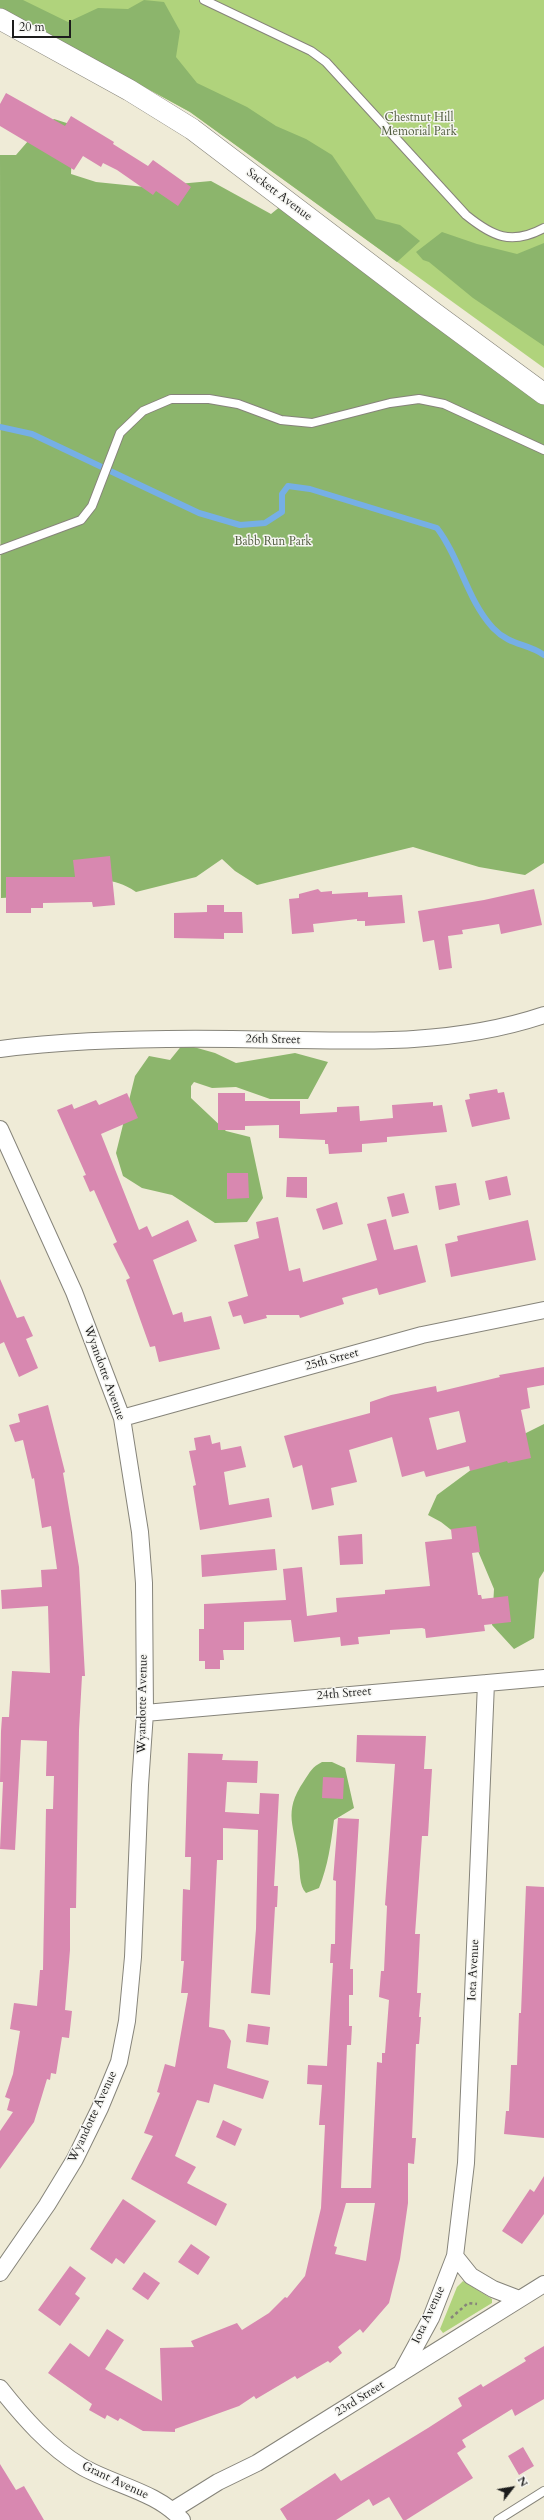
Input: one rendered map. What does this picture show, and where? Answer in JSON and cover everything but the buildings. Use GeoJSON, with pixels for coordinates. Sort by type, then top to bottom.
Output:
{"type":"FeatureCollection","features":[{"type":"Feature","properties":{"kind":"street","name":"Sackett Avenue"},"geometry":{"type":"LineString","coordinates":[[0,20],[129,90],[192,129],[420,303],[544,394]]}},
{"type":"Feature","properties":{"kind":"street","name":"26th Street"},"geometry":{"type":"LineString","coordinates":[[0,1049],[90,1041],[231,1039],[376,1042],[427,1038],[492,1028],[544,1015]]}},
{"type":"Feature","properties":{"kind":"street","name":"Wyandotte Avenue"},"geometry":{"type":"LineString","coordinates":[[0,1129],[74,1292],[122,1418],[140,1532],[144,1583],[145,1713],[140,1785],[133,1956],[127,2021],[119,2062],[104,2099],[75,2159],[47,2205],[0,2273]]}},
{"type":"Feature","properties":{"kind":"street","name":"25th Street"},"geometry":{"type":"LineString","coordinates":[[122,1418],[422,1335],[544,1310]]}},
{"type":"Feature","properties":{"kind":"street","name":"24th Street"},"geometry":{"type":"LineString","coordinates":[[145,1713],[544,1678]]}},
{"type":"Feature","properties":{"kind":"street","name":"Iota Avenue"},"geometry":{"type":"LineString","coordinates":[[401,2373],[431,2318],[455,2256],[466,2164],[486,1683]]}},
{"type":"Feature","properties":{"kind":"street"},"geometry":{"type":"LineString","coordinates":[[455,2256],[471,2276],[493,2289],[519,2299]]}},
{"type":"Feature","properties":{"kind":"street","name":"23rd Street"},"geometry":{"type":"LineString","coordinates":[[177,2515],[218,2482],[253,2466],[544,2284]]}},
{"type":"Feature","properties":{"kind":"street","name":"Grant Avenue"},"geometry":{"type":"LineString","coordinates":[[0,2388],[37,2430],[79,2465],[103,2478],[137,2491],[177,2515]]}},
{"type":"Feature","properties":{"kind":"lane"},"geometry":{"type":"LineString","coordinates":[[204,0],[311,51],[326,62],[460,209],[486,231],[510,238],[526,236],[544,228]]}},
{"type":"Feature","properties":{"kind":"lane"},"geometry":{"type":"LineString","coordinates":[[0,550],[81,520],[92,506],[120,433],[144,411],[178,398],[209,399],[231,403],[281,420],[312,423],[390,403],[419,399],[444,404],[544,450]]}},
{"type":"Feature","properties":{"kind":"lane"},"geometry":{"type":"LineString","coordinates":[[498,2520],[544,2491]]}},
{"type":"Feature","properties":{"kind":"path"},"geometry":{"type":"LineString","coordinates":[[444,2319],[454,2317],[468,2303],[472,2302],[483,2308]]}},
{"type":"Feature","properties":{"kind":"green space","name":"Chestnut Hill Memorial Park"},"geometry":{"type":"Polygon","coordinates":[[[0,0],[544,0],[544,368],[190,112],[0,8],[0,0]]]}},
{"type":"Feature","properties":{"kind":"green space"},"geometry":{"type":"Polygon","coordinates":[[[0,0],[23,0],[68,22],[98,8],[128,9],[144,0],[164,2],[180,31],[176,57],[197,83],[247,107],[276,126],[306,139],[332,155],[376,219],[400,225],[420,241],[397,262],[190,112],[0,8],[0,0]]]}},
{"type":"Feature","properties":{"kind":"green space","name":"Babb Run Park"},"geometry":{"type":"Polygon","coordinates":[[[54,119],[73,125],[71,174],[96,182],[145,187],[211,181],[271,214],[287,201],[544,394],[544,863],[525,875],[479,867],[413,847],[257,885],[235,871],[222,859],[196,877],[136,892],[123,885],[100,881],[89,882],[37,897],[1,898],[0,155],[16,155],[35,133],[54,119]]]}},
{"type":"Feature","properties":{"kind":"green space"},"geometry":{"type":"Polygon","coordinates":[[[442,232],[477,244],[517,254],[544,243],[544,346],[473,298],[429,262],[423,260],[416,252],[442,232]]]}},
{"type":"Feature","properties":{"kind":"green space"},"geometry":{"type":"Polygon","coordinates":[[[183,1044],[215,1053],[236,1063],[295,1053],[328,1062],[308,1099],[270,1099],[236,1087],[212,1088],[194,1082],[191,1086],[191,1098],[226,1131],[250,1137],[263,1198],[247,1222],[215,1223],[172,1195],[142,1188],[123,1176],[116,1153],[135,1076],[149,1056],[170,1060],[183,1044]]]}},
{"type":"Feature","properties":{"kind":"green space"},"geometry":{"type":"Polygon","coordinates":[[[544,1424],[544,1571],[539,1579],[534,1638],[514,1649],[492,1625],[494,1589],[478,1551],[441,1522],[428,1515],[437,1495],[510,1441],[544,1424]]]}},
{"type":"Feature","properties":{"kind":"green space"},"geometry":{"type":"Polygon","coordinates":[[[322,1762],[332,1762],[345,1768],[354,1808],[334,1820],[327,1863],[319,1888],[306,1893],[301,1882],[293,1829],[293,1802],[297,1792],[310,1772],[322,1762]]]}},
{"type":"Feature","properties":{"kind":"green space"},"geometry":{"type":"Polygon","coordinates":[[[463,2281],[492,2299],[492,2303],[443,2333],[440,2329],[457,2287],[463,2281]]]}},
{"type":"Feature","properties":{"kind":"waterway"},"geometry":{"type":"LineString","coordinates":[[0,427],[32,434],[199,513],[240,525],[265,523],[282,512],[282,494],[288,486],[310,489],[437,528],[452,552],[477,605],[493,628],[506,638],[538,651],[544,655]]}}]}
